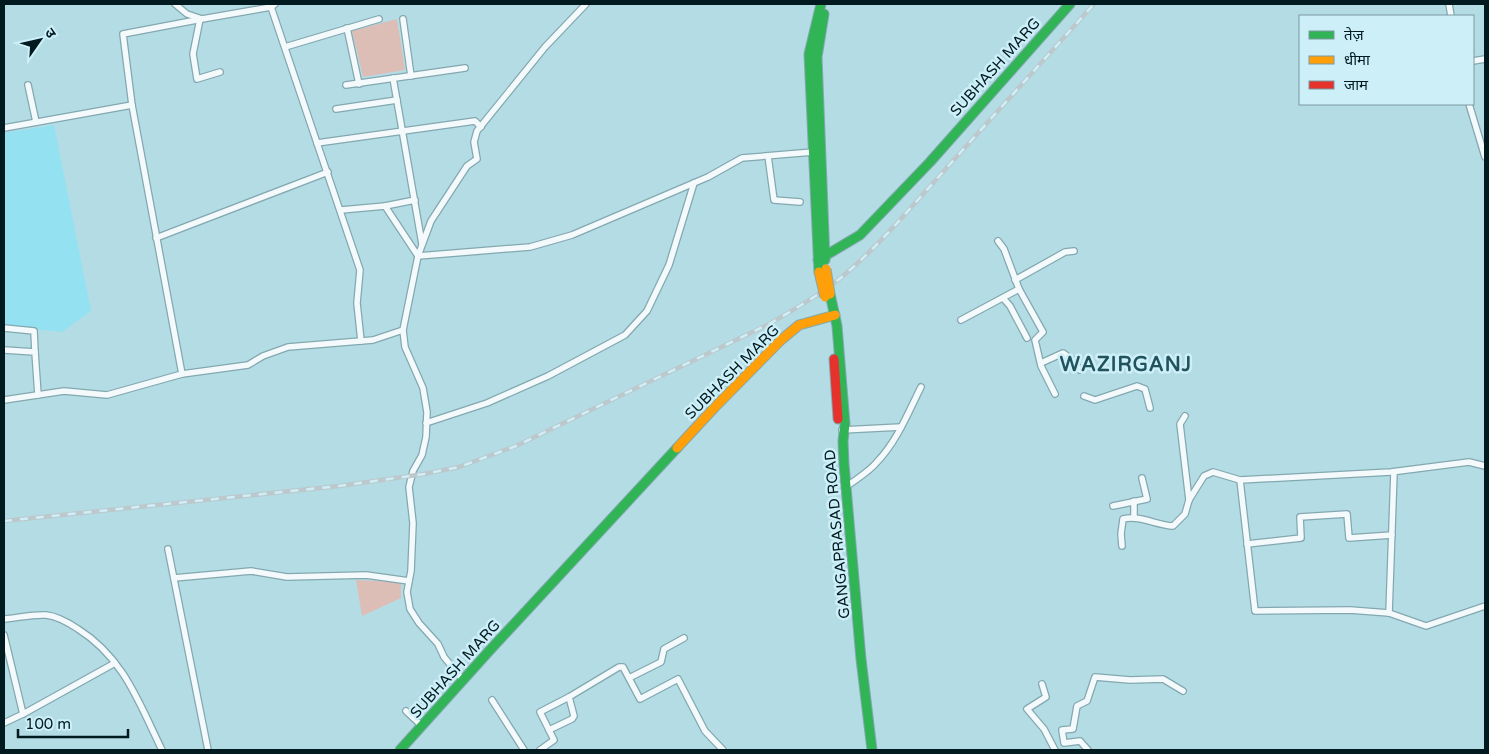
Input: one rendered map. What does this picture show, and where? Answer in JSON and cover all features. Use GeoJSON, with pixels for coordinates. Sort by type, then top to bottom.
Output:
{"type":"FeatureCollection","features":[{"type":"Feature","properties":{"kind":"street"},"geometry":{"type":"LineString","coordinates":[[175,4],[187,14],[201,19]]}},
{"type":"Feature","properties":{"kind":"street"},"geometry":{"type":"LineString","coordinates":[[463,680],[444,657],[438,644],[419,623],[410,609],[407,592],[413,523],[409,487],[413,471],[422,455],[427,412],[423,388],[405,347],[403,330],[418,256],[431,220],[466,166],[477,159],[474,142],[477,131],[545,46],[586,4]]}},
{"type":"Feature","properties":{"kind":"street"},"geometry":{"type":"LineString","coordinates":[[821,4],[809,54],[813,152],[823,270],[833,316]]}},
{"type":"Feature","properties":{"kind":"street"},"geometry":{"type":"LineString","coordinates":[[822,258],[817,57],[826,4]]}},
{"type":"Feature","properties":{"kind":"street","name":"SUBHASH MARG"},"geometry":{"type":"LineString","coordinates":[[822,258],[860,235],[930,162],[1070,4]]}},
{"type":"Feature","properties":{"kind":"street"},"geometry":{"type":"LineString","coordinates":[[182,374],[132,106],[123,34],[273,5],[285,47],[360,270],[357,303],[361,341]]}},
{"type":"Feature","properties":{"kind":"street"},"geometry":{"type":"LineString","coordinates":[[201,19],[193,54],[197,79],[220,72]]}},
{"type":"Feature","properties":{"kind":"street"},"geometry":{"type":"LineString","coordinates":[[285,47],[379,19]]}},
{"type":"Feature","properties":{"kind":"street"},"geometry":{"type":"LineString","coordinates":[[403,19],[411,76]]}},
{"type":"Feature","properties":{"kind":"street"},"geometry":{"type":"LineString","coordinates":[[347,28],[360,84]]}},
{"type":"Feature","properties":{"kind":"street"},"geometry":{"type":"LineString","coordinates":[[346,86],[465,68]]}},
{"type":"Feature","properties":{"kind":"street"},"geometry":{"type":"LineString","coordinates":[[393,78],[423,244]]}},
{"type":"Feature","properties":{"kind":"street"},"geometry":{"type":"LineString","coordinates":[[28,85],[36,122]]}},
{"type":"Feature","properties":{"kind":"street"},"geometry":{"type":"LineString","coordinates":[[336,109],[397,100]]}},
{"type":"Feature","properties":{"kind":"street"},"geometry":{"type":"LineString","coordinates":[[1469,105],[1485,157]]}},
{"type":"Feature","properties":{"kind":"street"},"geometry":{"type":"LineString","coordinates":[[4,128],[132,106]]}},
{"type":"Feature","properties":{"kind":"street"},"geometry":{"type":"LineString","coordinates":[[318,142],[475,121],[481,127]]}},
{"type":"Feature","properties":{"kind":"street"},"geometry":{"type":"LineString","coordinates":[[418,256],[530,247],[572,235],[694,183],[742,158],[813,152]]}},
{"type":"Feature","properties":{"kind":"street"},"geometry":{"type":"LineString","coordinates":[[768,156],[774,200],[800,202]]}},
{"type":"Feature","properties":{"kind":"street"},"geometry":{"type":"LineString","coordinates":[[156,238],[328,172]]}},
{"type":"Feature","properties":{"kind":"street"},"geometry":{"type":"LineString","coordinates":[[426,423],[487,403],[548,376],[625,335],[647,312],[669,265],[694,183]]}},
{"type":"Feature","properties":{"kind":"street"},"geometry":{"type":"LineString","coordinates":[[341,210],[385,206],[415,200]]}},
{"type":"Feature","properties":{"kind":"street"},"geometry":{"type":"LineString","coordinates":[[385,206],[418,256]]}},
{"type":"Feature","properties":{"kind":"street"},"geometry":{"type":"LineString","coordinates":[[998,241],[1004,249],[1019,289],[1043,332],[1035,340],[1040,363],[1055,394]]}},
{"type":"Feature","properties":{"kind":"street"},"geometry":{"type":"LineString","coordinates":[[1016,280],[1066,252],[1074,252]]}},
{"type":"Feature","properties":{"kind":"street"},"geometry":{"type":"LineString","coordinates":[[962,320],[1019,289]]}},
{"type":"Feature","properties":{"kind":"street"},"geometry":{"type":"LineString","coordinates":[[1003,298],[1010,306],[1027,338]]}},
{"type":"Feature","properties":{"kind":"street","name":"SUBHASH MARG"},"geometry":{"type":"LineString","coordinates":[[400,750],[714,408],[781,340],[799,325],[833,316]]}},
{"type":"Feature","properties":{"kind":"street","name":"GANGAPRASAD ROAD"},"geometry":{"type":"LineString","coordinates":[[833,316],[845,424],[842,430],[862,680],[872,750]]}},
{"type":"Feature","properties":{"kind":"street"},"geometry":{"type":"LineString","coordinates":[[4,328],[34,331],[38,395]]}},
{"type":"Feature","properties":{"kind":"street"},"geometry":{"type":"LineString","coordinates":[[4,400],[64,391],[107,395],[182,374],[248,365],[263,356],[288,347],[373,340],[403,330]]}},
{"type":"Feature","properties":{"kind":"street"},"geometry":{"type":"LineString","coordinates":[[4,350],[35,352]]}},
{"type":"Feature","properties":{"kind":"street"},"geometry":{"type":"LineString","coordinates":[[1040,363],[1063,353],[1074,361],[1080,370]]}},
{"type":"Feature","properties":{"kind":"street"},"geometry":{"type":"LineString","coordinates":[[1084,396],[1095,400],[1137,386],[1145,389],[1150,408]]}},
{"type":"Feature","properties":{"kind":"street"},"geometry":{"type":"LineString","coordinates":[[846,487],[876,464],[901,427],[921,387]]}},
{"type":"Feature","properties":{"kind":"street"},"geometry":{"type":"LineString","coordinates":[[1185,416],[1180,424],[1190,500]]}},
{"type":"Feature","properties":{"kind":"street"},"geometry":{"type":"LineString","coordinates":[[842,430],[901,427]]}},
{"type":"Feature","properties":{"kind":"street"},"geometry":{"type":"LineString","coordinates":[[1122,546],[1123,519],[1134,517],[1162,526],[1173,526],[1185,514],[1190,500],[1204,476],[1213,472],[1240,480],[1394,472],[1469,462],[1485,466]]}},
{"type":"Feature","properties":{"kind":"street"},"geometry":{"type":"LineString","coordinates":[[1389,613],[1394,472]]}},
{"type":"Feature","properties":{"kind":"street"},"geometry":{"type":"LineString","coordinates":[[1113,506],[1147,498],[1142,478]]}},
{"type":"Feature","properties":{"kind":"street"},"geometry":{"type":"LineString","coordinates":[[1240,480],[1255,611],[1350,610],[1389,613],[1426,626],[1485,606]]}},
{"type":"Feature","properties":{"kind":"street"},"geometry":{"type":"LineString","coordinates":[[1134,501],[1134,517]]}},
{"type":"Feature","properties":{"kind":"street"},"geometry":{"type":"LineString","coordinates":[[1247,544],[1301,538],[1300,517],[1347,514],[1349,538],[1392,536]]}},
{"type":"Feature","properties":{"kind":"street"},"geometry":{"type":"LineString","coordinates":[[168,549],[208,750]]}},
{"type":"Feature","properties":{"kind":"street"},"geometry":{"type":"LineString","coordinates":[[174,578],[251,571],[287,577],[366,575],[409,581]]}},
{"type":"Feature","properties":{"kind":"street"},"geometry":{"type":"LineString","coordinates":[[4,619],[47,615],[67,622],[92,638],[125,675],[162,750]]}},
{"type":"Feature","properties":{"kind":"street"},"geometry":{"type":"LineString","coordinates":[[4,636],[23,714]]}},
{"type":"Feature","properties":{"kind":"street"},"geometry":{"type":"LineString","coordinates":[[629,678],[661,662],[664,649],[684,638]]}},
{"type":"Feature","properties":{"kind":"street"},"geometry":{"type":"LineString","coordinates":[[4,723],[115,663]]}},
{"type":"Feature","properties":{"kind":"street"},"geometry":{"type":"LineString","coordinates":[[540,750],[554,740],[540,712],[569,697],[619,666],[623,667],[640,699],[678,679],[705,731],[723,750]]}},
{"type":"Feature","properties":{"kind":"street"},"geometry":{"type":"LineString","coordinates":[[1064,743],[1062,730],[1073,729],[1077,706],[1087,701],[1095,677],[1130,680],[1163,678],[1183,690]]}},
{"type":"Feature","properties":{"kind":"street"},"geometry":{"type":"LineString","coordinates":[[1042,684],[1046,698],[1026,710],[1044,729],[1054,749],[1064,743],[1080,741],[1088,750]]}},
{"type":"Feature","properties":{"kind":"street"},"geometry":{"type":"LineString","coordinates":[[549,730],[572,719],[574,716],[569,697]]}},
{"type":"Feature","properties":{"kind":"street"},"geometry":{"type":"LineString","coordinates":[[492,700],[524,750]]}},
{"type":"Feature","properties":{"kind":"street"},"geometry":{"type":"LineString","coordinates":[[406,711],[422,726]]}},
{"type":"Feature","properties":{"kind":"shaded area"},"geometry":{"type":"Polygon","coordinates":[[[397,19],[405,70],[363,77],[352,31],[397,19]]]}},
{"type":"Feature","properties":{"kind":"shaded area"},"geometry":{"type":"Polygon","coordinates":[[[54,125],[91,311],[62,332],[4,326],[4,133],[54,125]]]}},
{"type":"Feature","properties":{"kind":"shaded area"},"geometry":{"type":"Polygon","coordinates":[[[356,580],[401,582],[401,598],[362,616],[356,580]]]}},
{"type":"Feature","properties":{"kind":"railway"},"geometry":{"type":"LineString","coordinates":[[4,521],[339,486],[424,474],[459,467],[516,446],[769,324],[835,283],[892,229],[1094,4]]}},
{"type":"Feature","properties":{"kind":"traffic: fast"},"geometry":{"type":"LineString","coordinates":[[819,272],[809,54],[821,4]]}},
{"type":"Feature","properties":{"kind":"traffic: fast"},"geometry":{"type":"LineString","coordinates":[[818,260],[860,235],[930,162],[1070,4]]}},
{"type":"Feature","properties":{"kind":"traffic: fast"},"geometry":{"type":"LineString","coordinates":[[824,14],[817,57],[825,260]]}},
{"type":"Feature","properties":{"kind":"traffic: fast"},"geometry":{"type":"LineString","coordinates":[[830,294],[837,326],[845,424],[843,441],[844,464],[861,659],[872,750]]}},
{"type":"Feature","properties":{"kind":"traffic: fast"},"geometry":{"type":"LineString","coordinates":[[400,750],[677,448]]}},
{"type":"Feature","properties":{"kind":"traffic: slow"},"geometry":{"type":"LineString","coordinates":[[826,269],[830,294]]}},
{"type":"Feature","properties":{"kind":"traffic: slow"},"geometry":{"type":"LineString","coordinates":[[819,272],[825,297]]}},
{"type":"Feature","properties":{"kind":"traffic: slow"},"geometry":{"type":"LineString","coordinates":[[677,448],[781,340],[799,325],[835,315]]}},
{"type":"Feature","properties":{"kind":"traffic: jam"},"geometry":{"type":"LineString","coordinates":[[834,359],[838,419]]}},
{"type":"Feature","properties":{"kind":"district","name":"WAZIRGANJ"},"geometry":{"type":"Point","coordinates":[1126,365]}}]}
